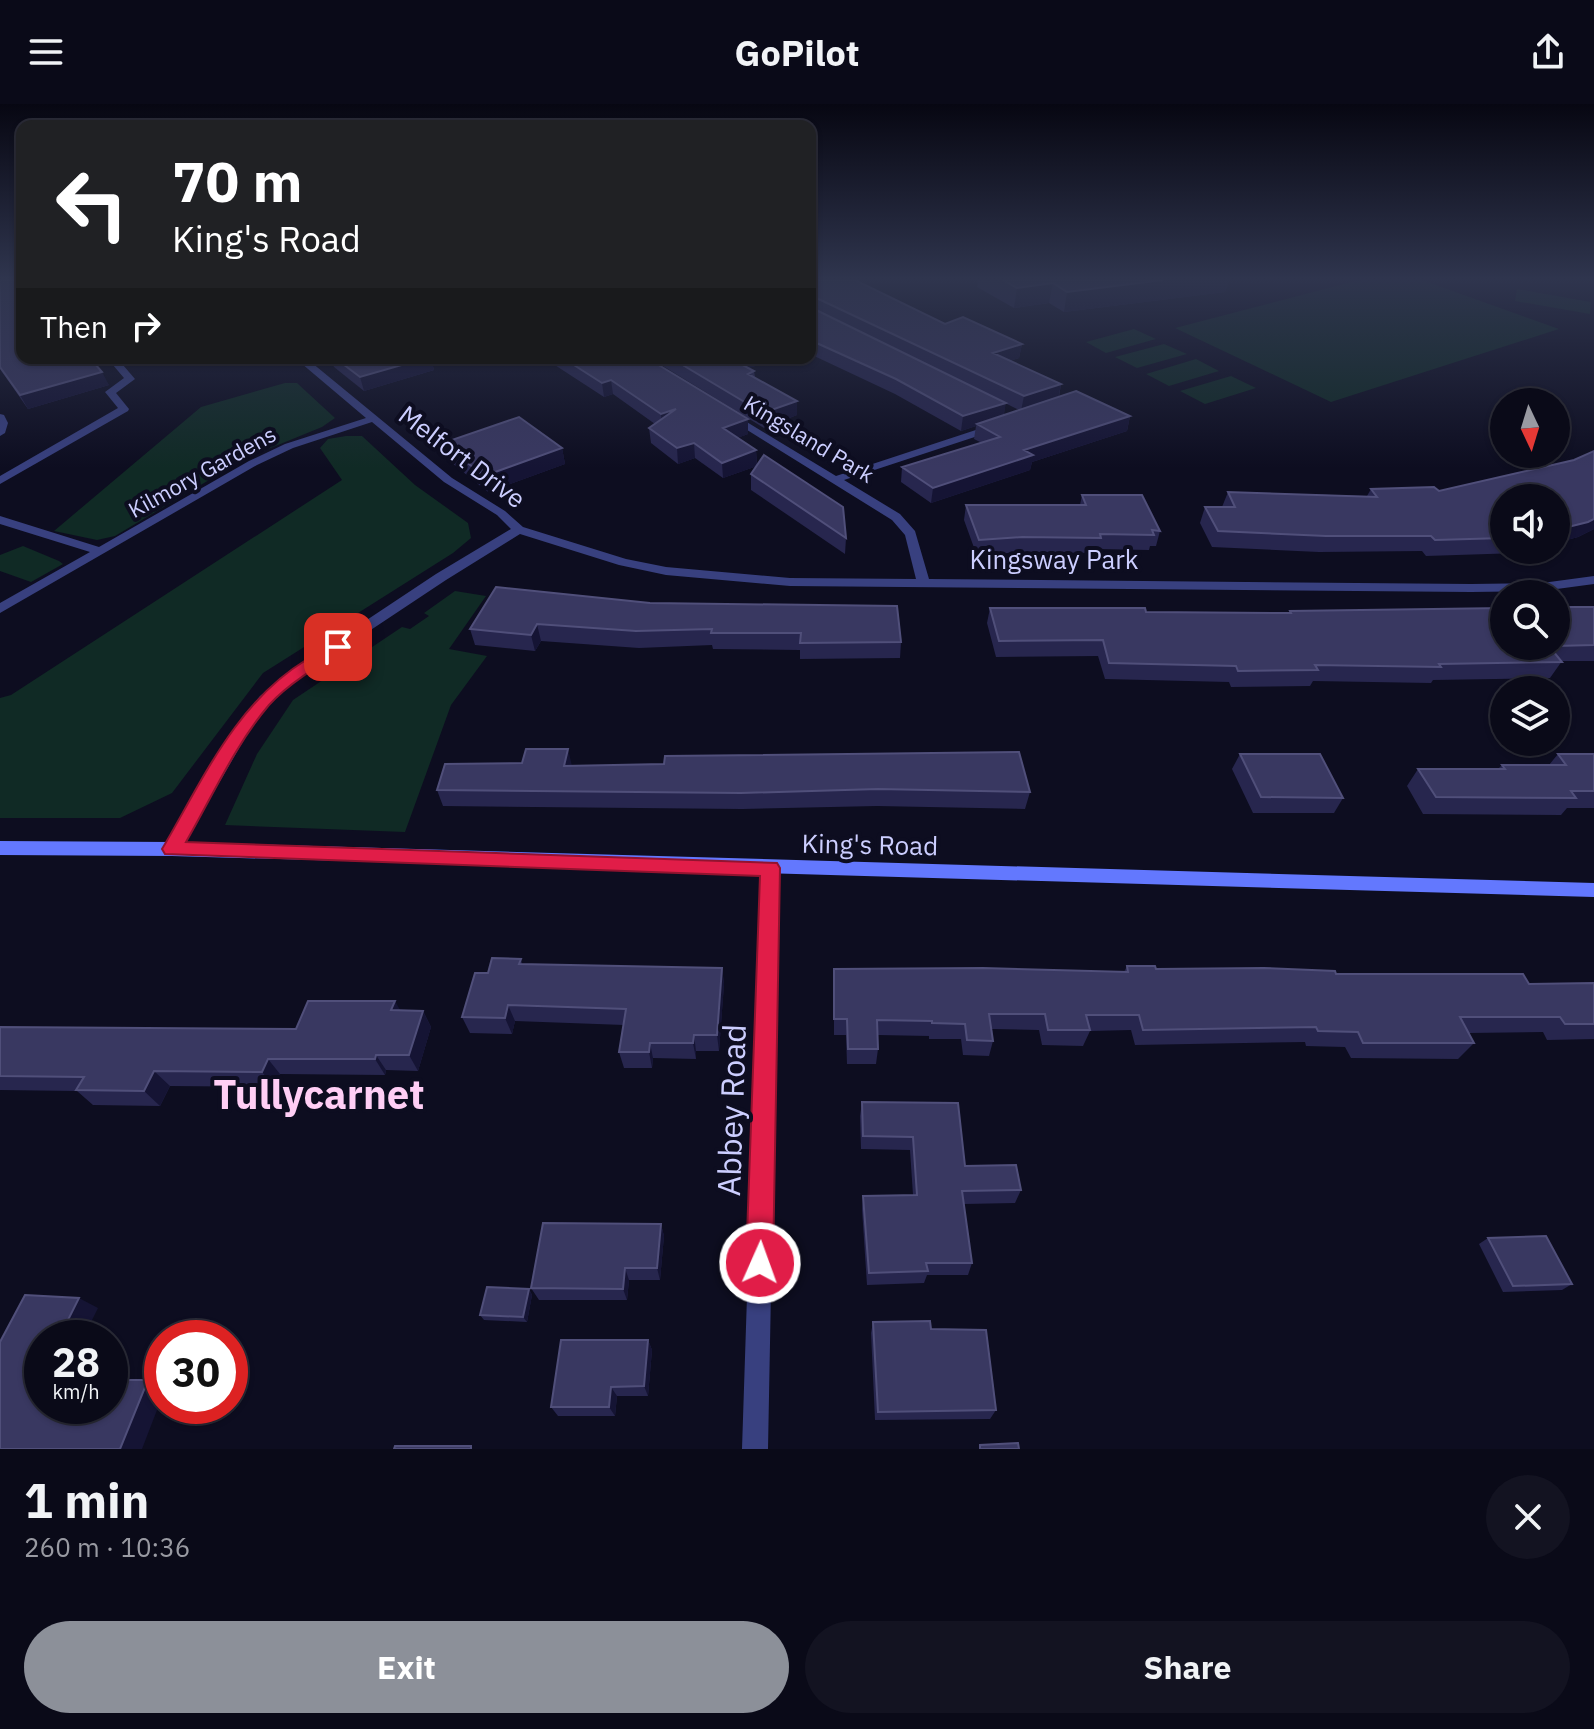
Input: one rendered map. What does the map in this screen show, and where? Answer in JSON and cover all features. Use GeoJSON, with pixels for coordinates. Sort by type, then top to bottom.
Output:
{"type":"FeatureCollection","features":[{"type":"Feature","properties":{"kind":"street"},"geometry":{"type":"LineString","coordinates":[[0,481],[124,409],[110,392],[130,379],[117,364]]}},
{"type":"Feature","properties":{"kind":"street","name":"Melfort Drive"},"geometry":{"type":"LineString","coordinates":[[172,849],[243,728],[265,699],[304,668],[441,577],[519,530],[501,513],[448,480],[307,364]]}},
{"type":"Feature","properties":{"kind":"street","name":"Kingsland Park"},"geometry":{"type":"LineString","coordinates":[[717,407],[896,517],[911,534],[923,583]]}},
{"type":"Feature","properties":{"kind":"street"},"geometry":{"type":"LineString","coordinates":[[0,417],[3,423],[0,433]]}},
{"type":"Feature","properties":{"kind":"street","name":"Kilmory Gardens"},"geometry":{"type":"LineString","coordinates":[[0,609],[253,463],[310,438],[372,419]]}},
{"type":"Feature","properties":{"kind":"street"},"geometry":{"type":"LineString","coordinates":[[837,479],[1006,423]]}},
{"type":"Feature","properties":{"kind":"street"},"geometry":{"type":"LineString","coordinates":[[0,520],[100,551]]}},
{"type":"Feature","properties":{"kind":"street","name":"Kingsway Park"},"geometry":{"type":"LineString","coordinates":[[519,530],[623,562],[666,571],[790,582],[1471,588],[1542,587],[1594,580]]}},
{"type":"Feature","properties":{"kind":"street","name":"King's Road"},"geometry":{"type":"LineString","coordinates":[[0,848],[172,849],[1594,890]]}},
{"type":"Feature","properties":{"kind":"street","name":"Abbey Road"},"geometry":{"type":"LineString","coordinates":[[755,1449],[770,868]]}},
{"type":"Feature","properties":{"kind":"green space"},"geometry":{"type":"Polygon","coordinates":[[[1087,343],[1143,343],[1106,353],[1087,343]]]}},
{"type":"Feature","properties":{"kind":"green space"},"geometry":{"type":"Polygon","coordinates":[[[1206,343],[1516,343],[1331,402],[1206,343]]]}},
{"type":"Feature","properties":{"kind":"green space"},"geometry":{"type":"Polygon","coordinates":[[[1164,344],[1187,354],[1137,368],[1115,357],[1164,344]]]}},
{"type":"Feature","properties":{"kind":"green space"},"geometry":{"type":"Polygon","coordinates":[[[1196,359],[1219,371],[1169,386],[1146,374],[1196,359]]]}},
{"type":"Feature","properties":{"kind":"green space"},"geometry":{"type":"Polygon","coordinates":[[[1231,376],[1256,388],[1205,404],[1180,391],[1231,376]]]}},
{"type":"Feature","properties":{"kind":"green space"},"geometry":{"type":"Polygon","coordinates":[[[285,383],[297,383],[335,418],[322,427],[246,458],[115,536],[97,540],[54,531],[201,407],[285,383]]]}},
{"type":"Feature","properties":{"kind":"green space"},"geometry":{"type":"Polygon","coordinates":[[[362,436],[415,485],[468,523],[471,538],[453,553],[263,673],[172,793],[120,818],[0,818],[0,698],[11,695],[342,480],[320,448],[328,439],[362,436]]]}},
{"type":"Feature","properties":{"kind":"green space"},"geometry":{"type":"Polygon","coordinates":[[[23,546],[63,564],[31,582],[0,571],[0,555],[23,546]]]}},
{"type":"Feature","properties":{"kind":"green space"},"geometry":{"type":"Polygon","coordinates":[[[455,591],[486,596],[449,649],[487,656],[451,705],[405,832],[225,825],[257,754],[293,700],[402,627],[410,629],[429,616],[424,613],[455,591]]]}},
{"type":"Feature","properties":{"kind":"building"},"geometry":{"type":"Polygon","coordinates":[[[0,343],[16,343],[16,364],[95,364],[102,372],[20,395],[0,367],[0,343]]]}},
{"type":"Feature","properties":{"kind":"building"},"geometry":{"type":"Polygon","coordinates":[[[816,343],[883,343],[1006,403],[963,416],[896,379],[816,343]]]}},
{"type":"Feature","properties":{"kind":"building"},"geometry":{"type":"Polygon","coordinates":[[[911,343],[1022,344],[993,353],[1061,384],[1024,396],[911,343]]]}},
{"type":"Feature","properties":{"kind":"building"},"geometry":{"type":"Polygon","coordinates":[[[343,364],[405,364],[360,377],[343,364]]]}},
{"type":"Feature","properties":{"kind":"building"},"geometry":{"type":"Polygon","coordinates":[[[572,364],[657,364],[748,419],[723,428],[756,450],[722,463],[694,443],[677,448],[649,428],[676,409],[661,414],[611,380],[602,383],[572,364]]]}},
{"type":"Feature","properties":{"kind":"building"},"geometry":{"type":"Polygon","coordinates":[[[681,364],[741,364],[754,371],[748,374],[797,401],[763,413],[681,364]]]}},
{"type":"Feature","properties":{"kind":"building"},"geometry":{"type":"Polygon","coordinates":[[[1076,391],[1130,416],[1024,450],[1033,455],[933,488],[902,467],[1000,437],[977,424],[1076,391]]]}},
{"type":"Feature","properties":{"kind":"building"},"geometry":{"type":"Polygon","coordinates":[[[519,417],[562,448],[484,476],[443,443],[519,417]]]}},
{"type":"Feature","properties":{"kind":"building"},"geometry":{"type":"Polygon","coordinates":[[[1594,451],[1594,519],[1570,526],[1570,484],[1490,484],[1490,538],[1435,540],[1431,536],[1326,536],[1218,531],[1205,507],[1235,507],[1228,492],[1377,497],[1371,489],[1434,487],[1439,491],[1539,468],[1570,468],[1570,461],[1594,451]]]}},
{"type":"Feature","properties":{"kind":"building"},"geometry":{"type":"Polygon","coordinates":[[[764,455],[843,507],[846,538],[751,474],[764,455]]]}},
{"type":"Feature","properties":{"kind":"building"},"geometry":{"type":"Polygon","coordinates":[[[1082,495],[1142,495],[1160,531],[1152,530],[1154,535],[1100,534],[1101,538],[979,540],[966,505],[1086,505],[1082,495]]]}},
{"type":"Feature","properties":{"kind":"building"},"geometry":{"type":"Polygon","coordinates":[[[496,587],[650,603],[897,606],[901,642],[800,643],[801,633],[711,633],[712,629],[636,631],[537,624],[531,635],[470,629],[496,587]]]}},
{"type":"Feature","properties":{"kind":"building"},"geometry":{"type":"Polygon","coordinates":[[[1570,607],[1594,607],[1594,645],[1570,646],[1570,607]]]}},
{"type":"Feature","properties":{"kind":"building"},"geometry":{"type":"Polygon","coordinates":[[[990,608],[1145,608],[1146,612],[1291,613],[1490,608],[1490,660],[1562,662],[1439,664],[1441,667],[1315,665],[1318,670],[1238,671],[1236,666],[1109,663],[1103,640],[999,641],[990,608]]]}},
{"type":"Feature","properties":{"kind":"building"},"geometry":{"type":"Polygon","coordinates":[[[526,749],[568,749],[564,766],[664,764],[665,756],[1019,752],[1030,792],[878,789],[741,793],[437,790],[445,764],[522,763],[526,749]]]}},
{"type":"Feature","properties":{"kind":"building"},"geometry":{"type":"Polygon","coordinates":[[[1240,754],[1320,754],[1343,798],[1261,797],[1240,754]]]}},
{"type":"Feature","properties":{"kind":"building"},"geometry":{"type":"Polygon","coordinates":[[[1594,754],[1594,791],[1571,791],[1576,798],[1436,797],[1418,769],[1505,769],[1502,765],[1566,765],[1559,756],[1594,754]]]}},
{"type":"Feature","properties":{"kind":"building"},"geometry":{"type":"Polygon","coordinates":[[[492,958],[521,959],[519,964],[722,968],[717,1035],[694,1035],[693,1043],[650,1043],[649,1052],[619,1052],[626,1009],[508,1005],[505,1018],[462,1017],[475,973],[488,973],[492,958]]]}},
{"type":"Feature","properties":{"kind":"building"},"geometry":{"type":"Polygon","coordinates":[[[1127,966],[1155,966],[1156,969],[1264,968],[1335,971],[1336,974],[1523,974],[1529,984],[1594,983],[1594,1024],[1565,1024],[1560,1017],[1460,1017],[1474,1043],[1363,1043],[1358,1032],[1318,1031],[1316,1027],[1143,1030],[1139,1015],[1086,1015],[1090,1030],[1048,1030],[1045,1014],[989,1014],[993,1041],[967,1040],[965,1024],[877,1020],[878,1049],[848,1049],[847,1019],[834,1019],[834,969],[983,968],[1128,972],[1127,966]]]}},
{"type":"Feature","properties":{"kind":"building"},"geometry":{"type":"Polygon","coordinates":[[[308,1001],[395,1001],[391,1010],[423,1011],[409,1055],[376,1055],[375,1059],[268,1059],[262,1072],[154,1071],[144,1091],[76,1090],[84,1077],[0,1076],[0,1027],[296,1029],[308,1001]]]}},
{"type":"Feature","properties":{"kind":"building"},"geometry":{"type":"Polygon","coordinates":[[[862,1102],[958,1103],[965,1166],[1016,1165],[1021,1190],[962,1191],[972,1263],[926,1263],[928,1271],[869,1273],[863,1196],[917,1195],[913,1137],[863,1136],[862,1102]]]}},
{"type":"Feature","properties":{"kind":"building"},"geometry":{"type":"Polygon","coordinates":[[[543,1223],[661,1224],[657,1268],[625,1268],[623,1289],[531,1288],[543,1223]]]}},
{"type":"Feature","properties":{"kind":"building"},"geometry":{"type":"Polygon","coordinates":[[[1546,1236],[1572,1284],[1513,1286],[1488,1238],[1546,1236]]]}},
{"type":"Feature","properties":{"kind":"building"},"geometry":{"type":"Polygon","coordinates":[[[487,1287],[529,1289],[523,1317],[480,1315],[487,1287]]]}},
{"type":"Feature","properties":{"kind":"building"},"geometry":{"type":"Polygon","coordinates":[[[25,1295],[79,1298],[68,1320],[24,1320],[24,1424],[128,1424],[128,1380],[144,1380],[144,1390],[120,1449],[0,1449],[0,1342],[25,1295]]]}},
{"type":"Feature","properties":{"kind":"building"},"geometry":{"type":"Polygon","coordinates":[[[930,1321],[931,1329],[986,1330],[996,1410],[878,1412],[873,1322],[930,1321]]]}},
{"type":"Feature","properties":{"kind":"building"},"geometry":{"type":"Polygon","coordinates":[[[561,1340],[648,1340],[644,1386],[611,1387],[609,1407],[551,1407],[561,1340]]]}},
{"type":"Feature","properties":{"kind":"building"},"geometry":{"type":"Polygon","coordinates":[[[1018,1443],[1019,1449],[980,1449],[980,1445],[1018,1443]]]}},
{"type":"Feature","properties":{"kind":"building"},"geometry":{"type":"Polygon","coordinates":[[[395,1446],[471,1446],[471,1449],[394,1449],[395,1446]]]}},
{"type":"Feature","properties":{"kind":"district","name":"Tullycarnet"},"geometry":{"type":"Point","coordinates":[319,1095]}},
{"type":"Feature","properties":{"kind":"route"},"geometry":{"type":"LineString","coordinates":[[338,647],[304,668],[265,699],[243,728],[172,849],[770,868],[760,1263]]}}]}
